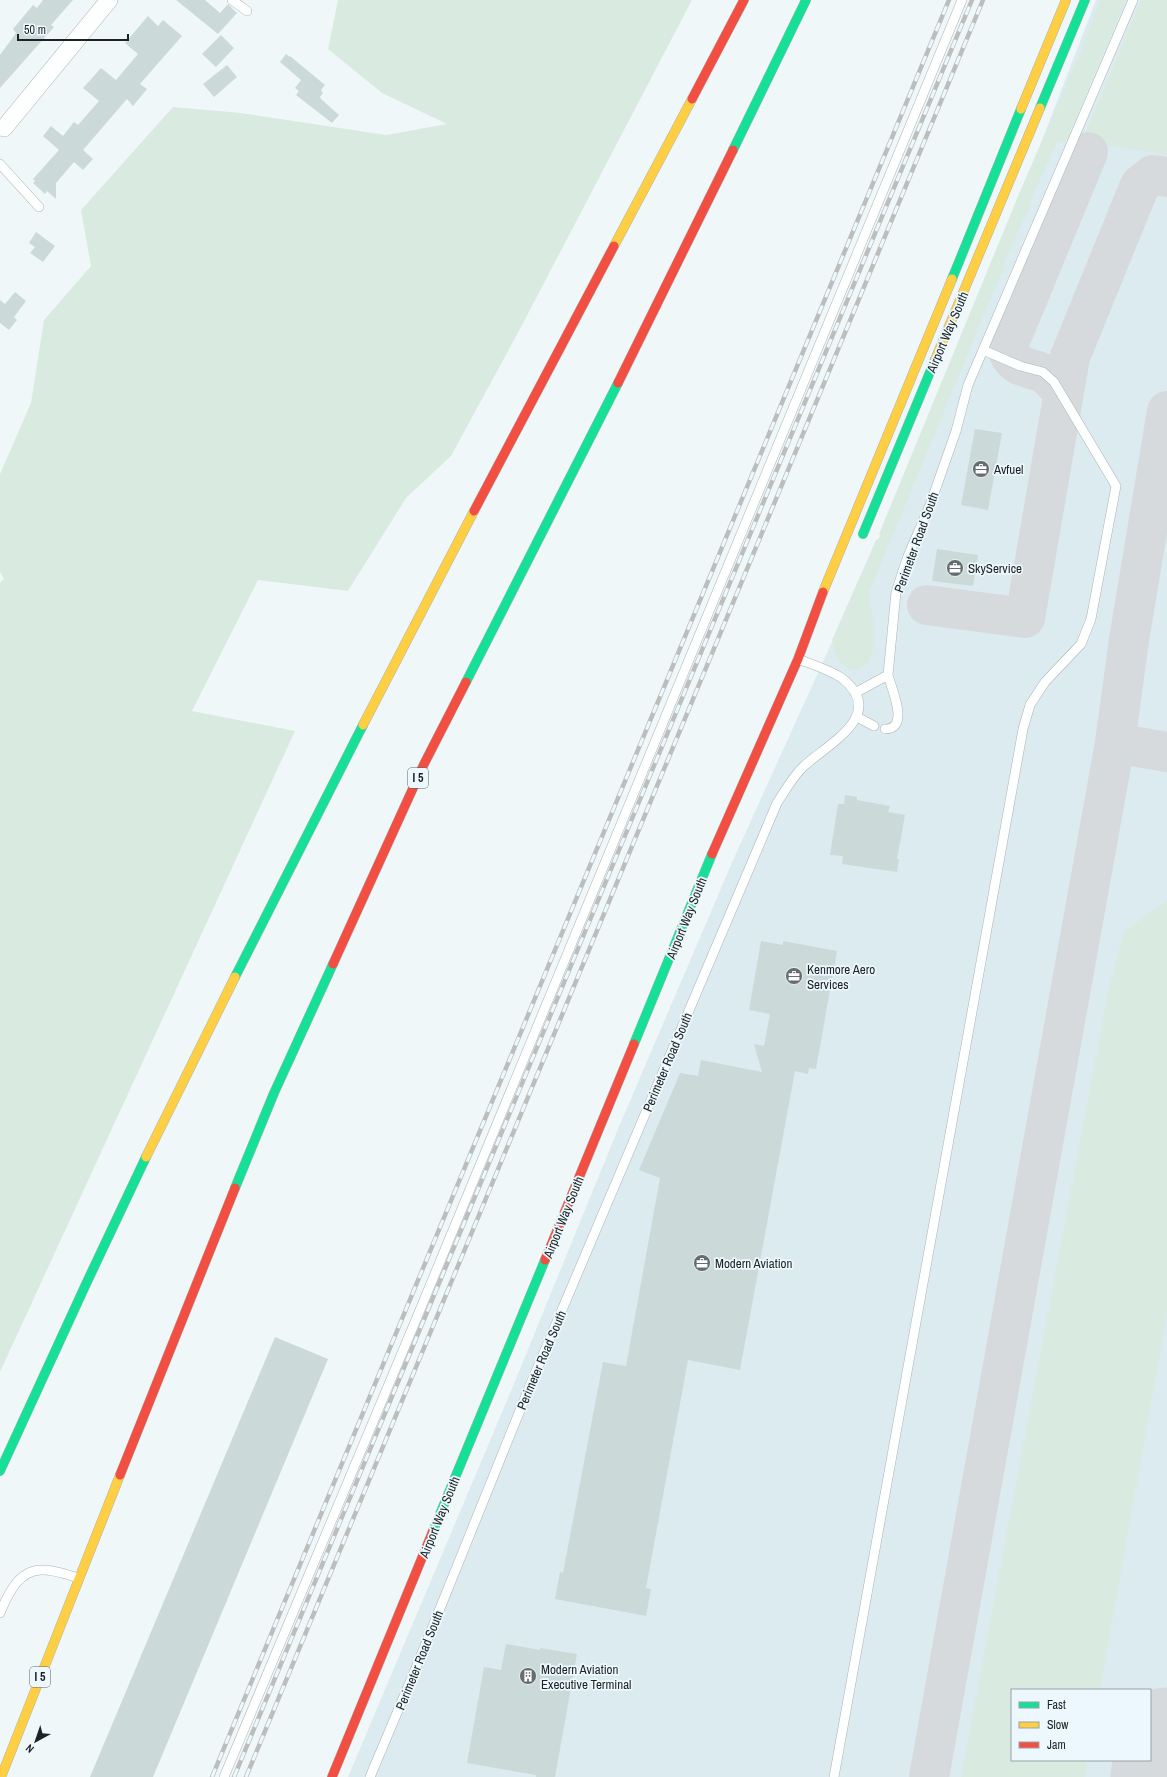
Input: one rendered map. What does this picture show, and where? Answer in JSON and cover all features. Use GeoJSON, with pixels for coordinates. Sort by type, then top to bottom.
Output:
{"type":"FeatureCollection","features":[{"type":"Feature","properties":{"kind":"main road"},"geometry":{"type":"LineString","coordinates":[[0,1471],[135,1181],[318,809],[744,0]]}},
{"type":"Feature","properties":{"kind":"main road","name":"I 5"},"geometry":{"type":"LineString","coordinates":[[1,1777],[79,1578],[274,1093],[424,764],[655,311],[806,0]]}},
{"type":"Feature","properties":{"kind":"main road","name":"Airport Way South"},"geometry":{"type":"LineString","coordinates":[[332,1777],[722,830],[798,659],[830,574],[1066,0]]}},
{"type":"Feature","properties":{"kind":"main road","name":"Airport Way South"},"geometry":{"type":"LineString","coordinates":[[860,541],[1085,0]]}},
{"type":"Feature","properties":{"kind":"main road","name":"Airport Way South"},"geometry":{"type":"LineString","coordinates":[[798,659],[826,612]]}},
{"type":"Feature","properties":{"kind":"street"},"geometry":{"type":"LineString","coordinates":[[4,128],[110,0]]}},
{"type":"Feature","properties":{"kind":"lane"},"geometry":{"type":"LineString","coordinates":[[232,0],[247,11]]}},
{"type":"Feature","properties":{"kind":"lane"},"geometry":{"type":"LineString","coordinates":[[224,1777],[415,1322],[962,0]]}},
{"type":"Feature","properties":{"kind":"lane","name":"Perimeter Road South"},"geometry":{"type":"LineString","coordinates":[[885,729],[892,729],[896,726],[899,718],[888,675],[896,592],[908,556],[930,506],[956,431],[972,376],[1133,0]]}},
{"type":"Feature","properties":{"kind":"lane"},"geometry":{"type":"LineString","coordinates":[[0,164],[39,207]]}},
{"type":"Feature","properties":{"kind":"lane"},"geometry":{"type":"LineString","coordinates":[[834,1777],[1023,729],[1030,705],[1044,682],[1081,644],[1091,619],[1116,486],[1054,382],[1043,372],[1020,366],[983,350]]}},
{"type":"Feature","properties":{"kind":"lane"},"geometry":{"type":"LineString","coordinates":[[798,659],[842,678],[855,693],[859,708],[857,716],[874,726]]}},
{"type":"Feature","properties":{"kind":"lane"},"geometry":{"type":"LineString","coordinates":[[855,693],[888,675]]}},
{"type":"Feature","properties":{"kind":"lane","name":"Perimeter Road South"},"geometry":{"type":"LineString","coordinates":[[370,1777],[422,1653],[531,1383],[777,803],[803,767],[836,742],[853,724],[857,716]]}},
{"type":"Feature","properties":{"kind":"lane"},"geometry":{"type":"LineString","coordinates":[[0,1612],[8,1594],[21,1577],[31,1572],[43,1570],[79,1578]]}},
{"type":"Feature","properties":{"kind":"shaded area"},"geometry":{"type":"Polygon","coordinates":[[[1096,0],[1167,0],[1167,1777],[348,1777],[511,1391],[618,1129],[734,858],[885,525],[977,309],[1096,0]]]}},
{"type":"Feature","properties":{"kind":"green space"},"geometry":{"type":"Polygon","coordinates":[[[338,0],[692,0],[520,329],[451,456],[406,498],[348,591],[258,580],[192,711],[295,731],[0,1372],[0,583],[4,579],[0,572],[0,474],[31,403],[44,320],[91,266],[81,210],[173,107],[241,113],[386,135],[447,124],[382,93],[328,49],[338,0]]]}},
{"type":"Feature","properties":{"kind":"green space"},"geometry":{"type":"Polygon","coordinates":[[[1100,0],[1126,0],[1067,140],[1057,142],[1029,204],[1032,207],[1026,214],[1003,266],[1005,271],[1001,274],[869,593],[874,634],[871,657],[866,665],[860,669],[853,670],[847,668],[837,657],[833,649],[832,640],[876,540],[882,537],[879,534],[1021,189],[1081,51],[1100,0]]]}},
{"type":"Feature","properties":{"kind":"green space"},"geometry":{"type":"Polygon","coordinates":[[[1141,0],[1167,0],[1167,155],[1082,141],[1141,0]]]}},
{"type":"Feature","properties":{"kind":"green space"},"geometry":{"type":"Polygon","coordinates":[[[1167,483],[1167,545],[1161,515],[1167,483]]]}},
{"type":"Feature","properties":{"kind":"green space"},"geometry":{"type":"Polygon","coordinates":[[[1167,901],[1167,1315],[1100,1689],[1011,1689],[1011,1761],[1088,1761],[1085,1777],[961,1777],[1108,992],[1124,931],[1167,901]]]}},
{"type":"Feature","properties":{"kind":"building"},"geometry":{"type":"Polygon","coordinates":[[[43,0],[73,0],[51,25],[54,27],[0,88],[0,55],[16,33],[13,29],[33,5],[37,8],[43,0]]]}},
{"type":"Feature","properties":{"kind":"building"},"geometry":{"type":"Polygon","coordinates":[[[176,0],[205,0],[220,13],[228,4],[237,13],[218,34],[176,0]]]}},
{"type":"Feature","properties":{"kind":"building"},"geometry":{"type":"Polygon","coordinates":[[[148,16],[158,26],[163,20],[182,36],[140,84],[147,89],[133,106],[127,99],[83,150],[93,159],[83,170],[74,162],[56,183],[56,199],[47,191],[45,194],[33,183],[35,181],[33,179],[59,150],[43,136],[51,126],[63,136],[74,122],[78,125],[99,101],[83,88],[101,68],[116,80],[138,54],[125,43],[148,16]]]}},
{"type":"Feature","properties":{"kind":"building"},"geometry":{"type":"Polygon","coordinates":[[[221,35],[234,48],[216,67],[202,54],[221,35]]]}},
{"type":"Feature","properties":{"kind":"building"},"geometry":{"type":"Polygon","coordinates":[[[286,54],[325,85],[321,90],[323,93],[320,97],[339,115],[332,123],[296,95],[299,91],[295,88],[301,80],[280,62],[286,54]]]}},
{"type":"Feature","properties":{"kind":"building"},"geometry":{"type":"Polygon","coordinates":[[[227,65],[237,77],[214,97],[203,84],[227,65]]]}},
{"type":"Feature","properties":{"kind":"building"},"geometry":{"type":"Polygon","coordinates":[[[36,232],[55,246],[43,262],[30,253],[35,247],[29,243],[36,232]]]}},
{"type":"Feature","properties":{"kind":"building"},"geometry":{"type":"Polygon","coordinates":[[[15,292],[26,301],[14,317],[17,320],[9,330],[0,323],[0,300],[5,304],[15,292]]]}},
{"type":"Feature","properties":{"kind":"building","name":"Avfuel"},"geometry":{"type":"Polygon","coordinates":[[[975,429],[1002,433],[988,510],[961,505],[975,429]]]}},
{"type":"Feature","properties":{"kind":"building","name":"SkyService"},"geometry":{"type":"Polygon","coordinates":[[[937,549],[978,555],[973,586],[932,581],[937,549]]]}},
{"type":"Feature","properties":{"kind":"building"},"geometry":{"type":"Polygon","coordinates":[[[845,795],[857,797],[857,800],[890,806],[888,812],[905,815],[897,859],[899,859],[897,872],[842,864],[843,856],[830,855],[838,804],[844,804],[845,795]]]}},
{"type":"Feature","properties":{"kind":"building"},"geometry":{"type":"Polygon","coordinates":[[[761,941],[783,945],[783,941],[837,951],[816,1069],[809,1068],[808,1074],[795,1071],[740,1370],[688,1360],[646,1588],[651,1589],[646,1616],[555,1599],[560,1572],[563,1573],[603,1362],[626,1366],[660,1178],[639,1170],[680,1073],[698,1076],[701,1060],[762,1072],[754,1044],[764,1046],[770,1014],[749,1010],[761,941]]]}},
{"type":"Feature","properties":{"kind":"building"},"geometry":{"type":"Polygon","coordinates":[[[275,1337],[328,1359],[153,1777],[90,1777],[275,1337]]]}},
{"type":"Feature","properties":{"kind":"building"},"geometry":{"type":"Polygon","coordinates":[[[506,1644],[577,1654],[555,1777],[536,1777],[536,1775],[467,1763],[484,1667],[501,1670],[506,1644]]]}},
{"type":"Feature","properties":{"kind":"taxiway"},"geometry":{"type":"LineString","coordinates":[[1055,384],[1043,373],[1015,362],[1010,357],[1007,348],[1088,152]]}},
{"type":"Feature","properties":{"kind":"taxiway"},"geometry":{"type":"LineString","coordinates":[[927,605],[1025,618],[1070,357],[1140,185],[1153,175],[1167,177]]}},
{"type":"Feature","properties":{"kind":"taxiway"},"geometry":{"type":"LineString","coordinates":[[929,1777],[1115,743],[1129,640],[1167,411]]}},
{"type":"Feature","properties":{"kind":"taxiway"},"geometry":{"type":"LineString","coordinates":[[1115,743],[1167,752]]}},
{"type":"Feature","properties":{"kind":"runway"},"geometry":{"type":"LineString","coordinates":[[1160,1777],[1167,1737]]}},
{"type":"Feature","properties":{"kind":"railway"},"geometry":{"type":"LineString","coordinates":[[212,1777],[949,0]]}},
{"type":"Feature","properties":{"kind":"railway"},"geometry":{"type":"LineString","coordinates":[[234,1777],[972,0]]}},
{"type":"Feature","properties":{"kind":"railway"},"geometry":{"type":"LineString","coordinates":[[246,1777],[983,0]]}},
{"type":"Feature","properties":{"kind":"traffic: fast"},"geometry":{"type":"LineString","coordinates":[[733,150],[806,0]]}},
{"type":"Feature","properties":{"kind":"traffic: fast"},"geometry":{"type":"LineString","coordinates":[[1040,108],[1085,0]]}},
{"type":"Feature","properties":{"kind":"traffic: fast"},"geometry":{"type":"LineString","coordinates":[[952,279],[1021,109]]}},
{"type":"Feature","properties":{"kind":"traffic: fast"},"geometry":{"type":"LineString","coordinates":[[863,534],[935,360]]}},
{"type":"Feature","properties":{"kind":"traffic: fast"},"geometry":{"type":"LineString","coordinates":[[466,682],[618,383]]}},
{"type":"Feature","properties":{"kind":"traffic: fast"},"geometry":{"type":"LineString","coordinates":[[235,977],[363,725]]}},
{"type":"Feature","properties":{"kind":"traffic: fast"},"geometry":{"type":"LineString","coordinates":[[634,1044],[712,854]]}},
{"type":"Feature","properties":{"kind":"traffic: fast"},"geometry":{"type":"LineString","coordinates":[[235,1188],[274,1093],[333,964]]}},
{"type":"Feature","properties":{"kind":"traffic: fast"},"geometry":{"type":"LineString","coordinates":[[0,1471],[146,1157]]}},
{"type":"Feature","properties":{"kind":"traffic: fast"},"geometry":{"type":"LineString","coordinates":[[433,1531],[545,1260]]}},
{"type":"Feature","properties":{"kind":"traffic: slow"},"geometry":{"type":"LineString","coordinates":[[1021,109],[1066,0]]}},
{"type":"Feature","properties":{"kind":"traffic: slow"},"geometry":{"type":"LineString","coordinates":[[614,246],[692,99]]}},
{"type":"Feature","properties":{"kind":"traffic: slow"},"geometry":{"type":"LineString","coordinates":[[935,360],[1040,108]]}},
{"type":"Feature","properties":{"kind":"traffic: slow"},"geometry":{"type":"LineString","coordinates":[[823,592],[952,279]]}},
{"type":"Feature","properties":{"kind":"traffic: slow"},"geometry":{"type":"LineString","coordinates":[[363,725],[474,511]]}},
{"type":"Feature","properties":{"kind":"traffic: slow"},"geometry":{"type":"LineString","coordinates":[[146,1157],[235,977]]}},
{"type":"Feature","properties":{"kind":"traffic: slow"},"geometry":{"type":"LineString","coordinates":[[1,1777],[120,1475]]}},
{"type":"Feature","properties":{"kind":"traffic: jam"},"geometry":{"type":"LineString","coordinates":[[692,99],[744,0]]}},
{"type":"Feature","properties":{"kind":"traffic: jam"},"geometry":{"type":"LineString","coordinates":[[618,383],[733,150]]}},
{"type":"Feature","properties":{"kind":"traffic: jam"},"geometry":{"type":"LineString","coordinates":[[474,511],[614,246]]}},
{"type":"Feature","properties":{"kind":"traffic: jam"},"geometry":{"type":"LineString","coordinates":[[712,854],[798,659],[823,592]]}},
{"type":"Feature","properties":{"kind":"traffic: jam"},"geometry":{"type":"LineString","coordinates":[[333,964],[424,764],[466,682]]}},
{"type":"Feature","properties":{"kind":"traffic: jam"},"geometry":{"type":"LineString","coordinates":[[545,1260],[634,1044]]}},
{"type":"Feature","properties":{"kind":"traffic: jam"},"geometry":{"type":"LineString","coordinates":[[120,1475],[235,1188]]}},
{"type":"Feature","properties":{"kind":"traffic: jam"},"geometry":{"type":"LineString","coordinates":[[332,1777],[433,1531]]}},
{"type":"Feature","properties":{"kind":"place","name":"Avfuel"},"geometry":{"type":"Point","coordinates":[981,469]}},
{"type":"Feature","properties":{"kind":"place","name":"SkyService"},"geometry":{"type":"Point","coordinates":[955,568]}},
{"type":"Feature","properties":{"kind":"place","name":"Kenmore Aero Services"},"geometry":{"type":"Point","coordinates":[794,976]}},
{"type":"Feature","properties":{"kind":"place","name":"Modern Aviation"},"geometry":{"type":"Point","coordinates":[702,1263]}},
{"type":"Feature","properties":{"kind":"place","name":"Modern Aviation Executive Terminal"},"geometry":{"type":"Point","coordinates":[528,1676]}}]}
